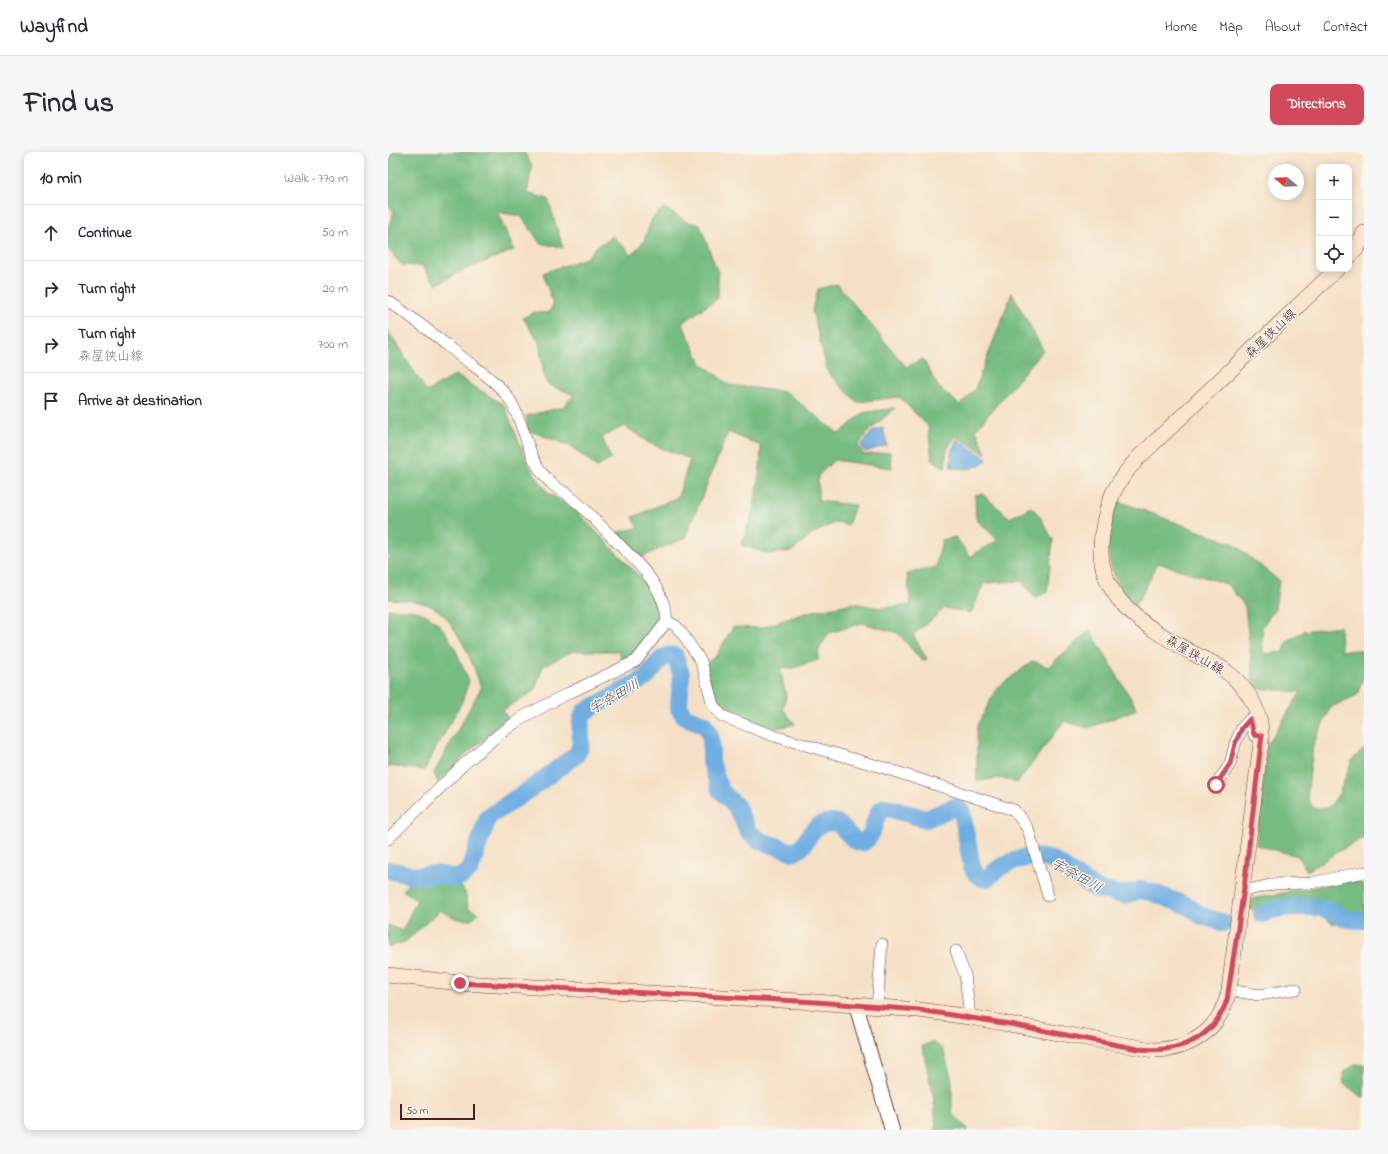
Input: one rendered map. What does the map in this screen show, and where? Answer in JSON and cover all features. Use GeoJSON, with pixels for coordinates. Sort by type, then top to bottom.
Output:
{"type":"FeatureCollection","features":[{"type":"Feature","properties":{"kind":"main road"},"geometry":{"type":"LineString","coordinates":[[1352,254],[1358,248],[1364,233]]}},
{"type":"Feature","properties":{"kind":"main road","name":"森屋狭山線"},"geometry":{"type":"LineString","coordinates":[[388,975],[460,983],[877,1007],[970,1017],[1138,1049],[1162,1050],[1190,1043],[1208,1031],[1220,1016],[1229,990],[1262,736],[1257,711],[1250,697],[1235,678],[1226,671],[1145,626],[1119,601],[1107,581],[1103,570],[1101,547],[1103,531],[1108,506],[1116,486],[1137,459],[1334,272]]}},
{"type":"Feature","properties":{"kind":"street"},"geometry":{"type":"LineString","coordinates":[[388,301],[428,330],[505,394],[516,413],[536,464],[552,484],[571,497],[645,571],[658,590],[667,614],[667,621],[636,661],[568,693],[523,717],[498,734],[463,765],[388,838]]}},
{"type":"Feature","properties":{"kind":"street"},"geometry":{"type":"LineString","coordinates":[[667,621],[676,626],[701,661],[713,705],[722,716],[774,736],[878,766],[1014,810],[1028,829],[1038,858],[1048,896]]}},
{"type":"Feature","properties":{"kind":"street"},"geometry":{"type":"LineString","coordinates":[[1216,785],[1230,764],[1235,744],[1242,728],[1250,719],[1254,735],[1262,736]]}},
{"type":"Feature","properties":{"kind":"street"},"geometry":{"type":"LineString","coordinates":[[1243,891],[1275,884],[1311,883],[1364,872]]}},
{"type":"Feature","properties":{"kind":"street"},"geometry":{"type":"LineString","coordinates":[[877,1007],[882,944]]}},
{"type":"Feature","properties":{"kind":"street"},"geometry":{"type":"LineString","coordinates":[[956,951],[964,975],[970,1017]]}},
{"type":"Feature","properties":{"kind":"street"},"geometry":{"type":"LineString","coordinates":[[1229,990],[1259,995],[1296,989]]}},
{"type":"Feature","properties":{"kind":"street"},"geometry":{"type":"LineString","coordinates":[[856,1005],[892,1130]]}},
{"type":"Feature","properties":{"kind":"green space"},"geometry":{"type":"Polygon","coordinates":[[[388,152],[524,152],[532,166],[527,193],[548,199],[563,248],[540,243],[521,216],[497,212],[514,250],[457,273],[436,285],[422,266],[402,265],[388,249],[388,228],[394,212],[388,204],[388,152]]]}},
{"type":"Feature","properties":{"kind":"green space"},"geometry":{"type":"Polygon","coordinates":[[[664,208],[687,222],[700,225],[718,273],[718,298],[682,323],[701,363],[729,385],[786,392],[839,434],[863,413],[895,408],[871,429],[858,445],[864,455],[890,452],[892,468],[834,460],[818,476],[818,501],[855,505],[848,525],[836,522],[814,533],[792,551],[769,554],[741,545],[750,520],[756,496],[761,446],[728,432],[685,538],[639,558],[615,533],[638,528],[633,517],[678,497],[690,459],[649,443],[625,426],[602,437],[611,459],[597,467],[570,446],[528,430],[526,416],[563,407],[574,395],[547,384],[544,375],[539,342],[523,318],[534,312],[549,313],[553,304],[543,273],[586,258],[596,247],[613,236],[632,255],[644,241],[652,219],[664,208]]]}},
{"type":"Feature","properties":{"kind":"green space"},"geometry":{"type":"Polygon","coordinates":[[[837,284],[906,367],[923,359],[938,387],[960,405],[975,389],[1012,293],[1043,350],[976,429],[986,454],[956,436],[947,449],[945,468],[932,459],[928,426],[899,397],[857,402],[828,373],[812,310],[818,289],[837,284]]]}},
{"type":"Feature","properties":{"kind":"green space"},"geometry":{"type":"Polygon","coordinates":[[[388,331],[427,392],[455,375],[504,405],[528,464],[548,493],[575,510],[644,581],[659,610],[653,634],[637,654],[622,659],[618,651],[573,651],[543,666],[535,690],[503,710],[509,721],[469,751],[438,783],[434,773],[481,688],[474,667],[463,643],[449,621],[441,612],[423,603],[388,599],[388,331]]]}},
{"type":"Feature","properties":{"kind":"green space"},"geometry":{"type":"Polygon","coordinates":[[[982,494],[1010,518],[1031,507],[1039,515],[1053,540],[1047,592],[1035,598],[1021,581],[984,583],[971,613],[945,608],[913,635],[927,659],[922,661],[898,633],[862,623],[829,633],[819,649],[818,660],[793,668],[780,668],[786,696],[783,709],[795,724],[771,729],[731,717],[715,702],[704,665],[716,656],[733,627],[760,628],[809,612],[854,603],[879,608],[911,605],[907,574],[936,567],[942,540],[956,537],[970,557],[998,540],[976,519],[975,495],[982,494]]]}},
{"type":"Feature","properties":{"kind":"green space"},"geometry":{"type":"Polygon","coordinates":[[[1118,501],[1234,544],[1279,581],[1275,609],[1262,627],[1263,654],[1284,652],[1287,641],[1304,631],[1340,626],[1341,651],[1360,650],[1364,655],[1364,675],[1357,695],[1331,707],[1313,745],[1307,797],[1313,808],[1328,808],[1339,794],[1352,760],[1364,749],[1364,838],[1307,871],[1298,856],[1256,845],[1267,745],[1301,692],[1254,688],[1245,606],[1227,584],[1158,563],[1134,606],[1117,581],[1109,556],[1109,531],[1118,501]]]}},
{"type":"Feature","properties":{"kind":"green space"},"geometry":{"type":"Polygon","coordinates":[[[388,609],[416,611],[436,622],[444,630],[450,640],[469,681],[462,702],[424,770],[388,766],[388,609]]]}},
{"type":"Feature","properties":{"kind":"green space"},"geometry":{"type":"Polygon","coordinates":[[[1090,630],[1137,709],[1088,728],[1064,721],[1017,783],[1001,778],[977,781],[977,726],[997,688],[1033,661],[1048,667],[1090,630]]]}},
{"type":"Feature","properties":{"kind":"green space"},"geometry":{"type":"Polygon","coordinates":[[[417,870],[430,871],[444,875],[456,882],[465,892],[468,908],[478,913],[471,920],[457,919],[440,910],[405,942],[388,947],[388,925],[402,931],[417,900],[403,890],[417,870]]]}},
{"type":"Feature","properties":{"kind":"green space"},"geometry":{"type":"Polygon","coordinates":[[[1346,881],[1364,884],[1364,926],[1332,923],[1322,916],[1306,909],[1270,911],[1249,909],[1252,899],[1346,881]]]}},
{"type":"Feature","properties":{"kind":"green space"},"geometry":{"type":"Polygon","coordinates":[[[932,1042],[943,1049],[952,1080],[952,1113],[969,1130],[936,1130],[934,1099],[922,1046],[932,1042]]]}},
{"type":"Feature","properties":{"kind":"green space"},"geometry":{"type":"Polygon","coordinates":[[[1355,1064],[1364,1065],[1364,1098],[1344,1084],[1343,1073],[1355,1064]]]}},
{"type":"Feature","properties":{"kind":"water"},"geometry":{"type":"Polygon","coordinates":[[[883,428],[887,445],[865,452],[861,445],[873,431],[883,428]]]}},
{"type":"Feature","properties":{"kind":"water"},"geometry":{"type":"Polygon","coordinates":[[[957,439],[988,459],[971,468],[962,469],[951,467],[951,452],[957,439]]]}},
{"type":"Feature","properties":{"kind":"waterway","name":"宇奈田川"},"geometry":{"type":"LineString","coordinates":[[388,870],[417,876],[437,874],[456,878],[462,876],[470,869],[488,817],[526,792],[576,755],[581,744],[580,724],[584,712],[645,678],[658,662],[670,655],[675,656],[681,674],[679,708],[685,717],[704,724],[708,730],[711,739],[711,762],[720,790],[736,806],[749,833],[761,841],[794,852],[803,845],[812,831],[817,827],[832,822],[836,823],[852,838],[860,842],[865,841],[871,834],[878,814],[885,807],[926,819],[954,807],[958,808],[962,812],[972,867],[976,874],[980,877],[988,878],[1002,866],[1018,859],[1036,857],[1045,858],[1054,861],[1096,889],[1123,895],[1141,890],[1151,892],[1188,906],[1202,916],[1224,923]]}},
{"type":"Feature","properties":{"kind":"waterway","name":"宇奈田川"},"geometry":{"type":"LineString","coordinates":[[1262,914],[1277,909],[1317,907],[1332,911],[1345,919],[1364,920]]}},
{"type":"Feature","properties":{"kind":"route"},"geometry":{"type":"LineString","coordinates":[[460,983],[736,999],[816,1002],[919,1010],[1010,1024],[1138,1049],[1171,1049],[1190,1043],[1208,1031],[1220,1016],[1227,1000],[1244,888],[1262,736],[1254,735],[1250,719],[1242,728],[1235,744],[1230,764],[1216,785]]}}]}
